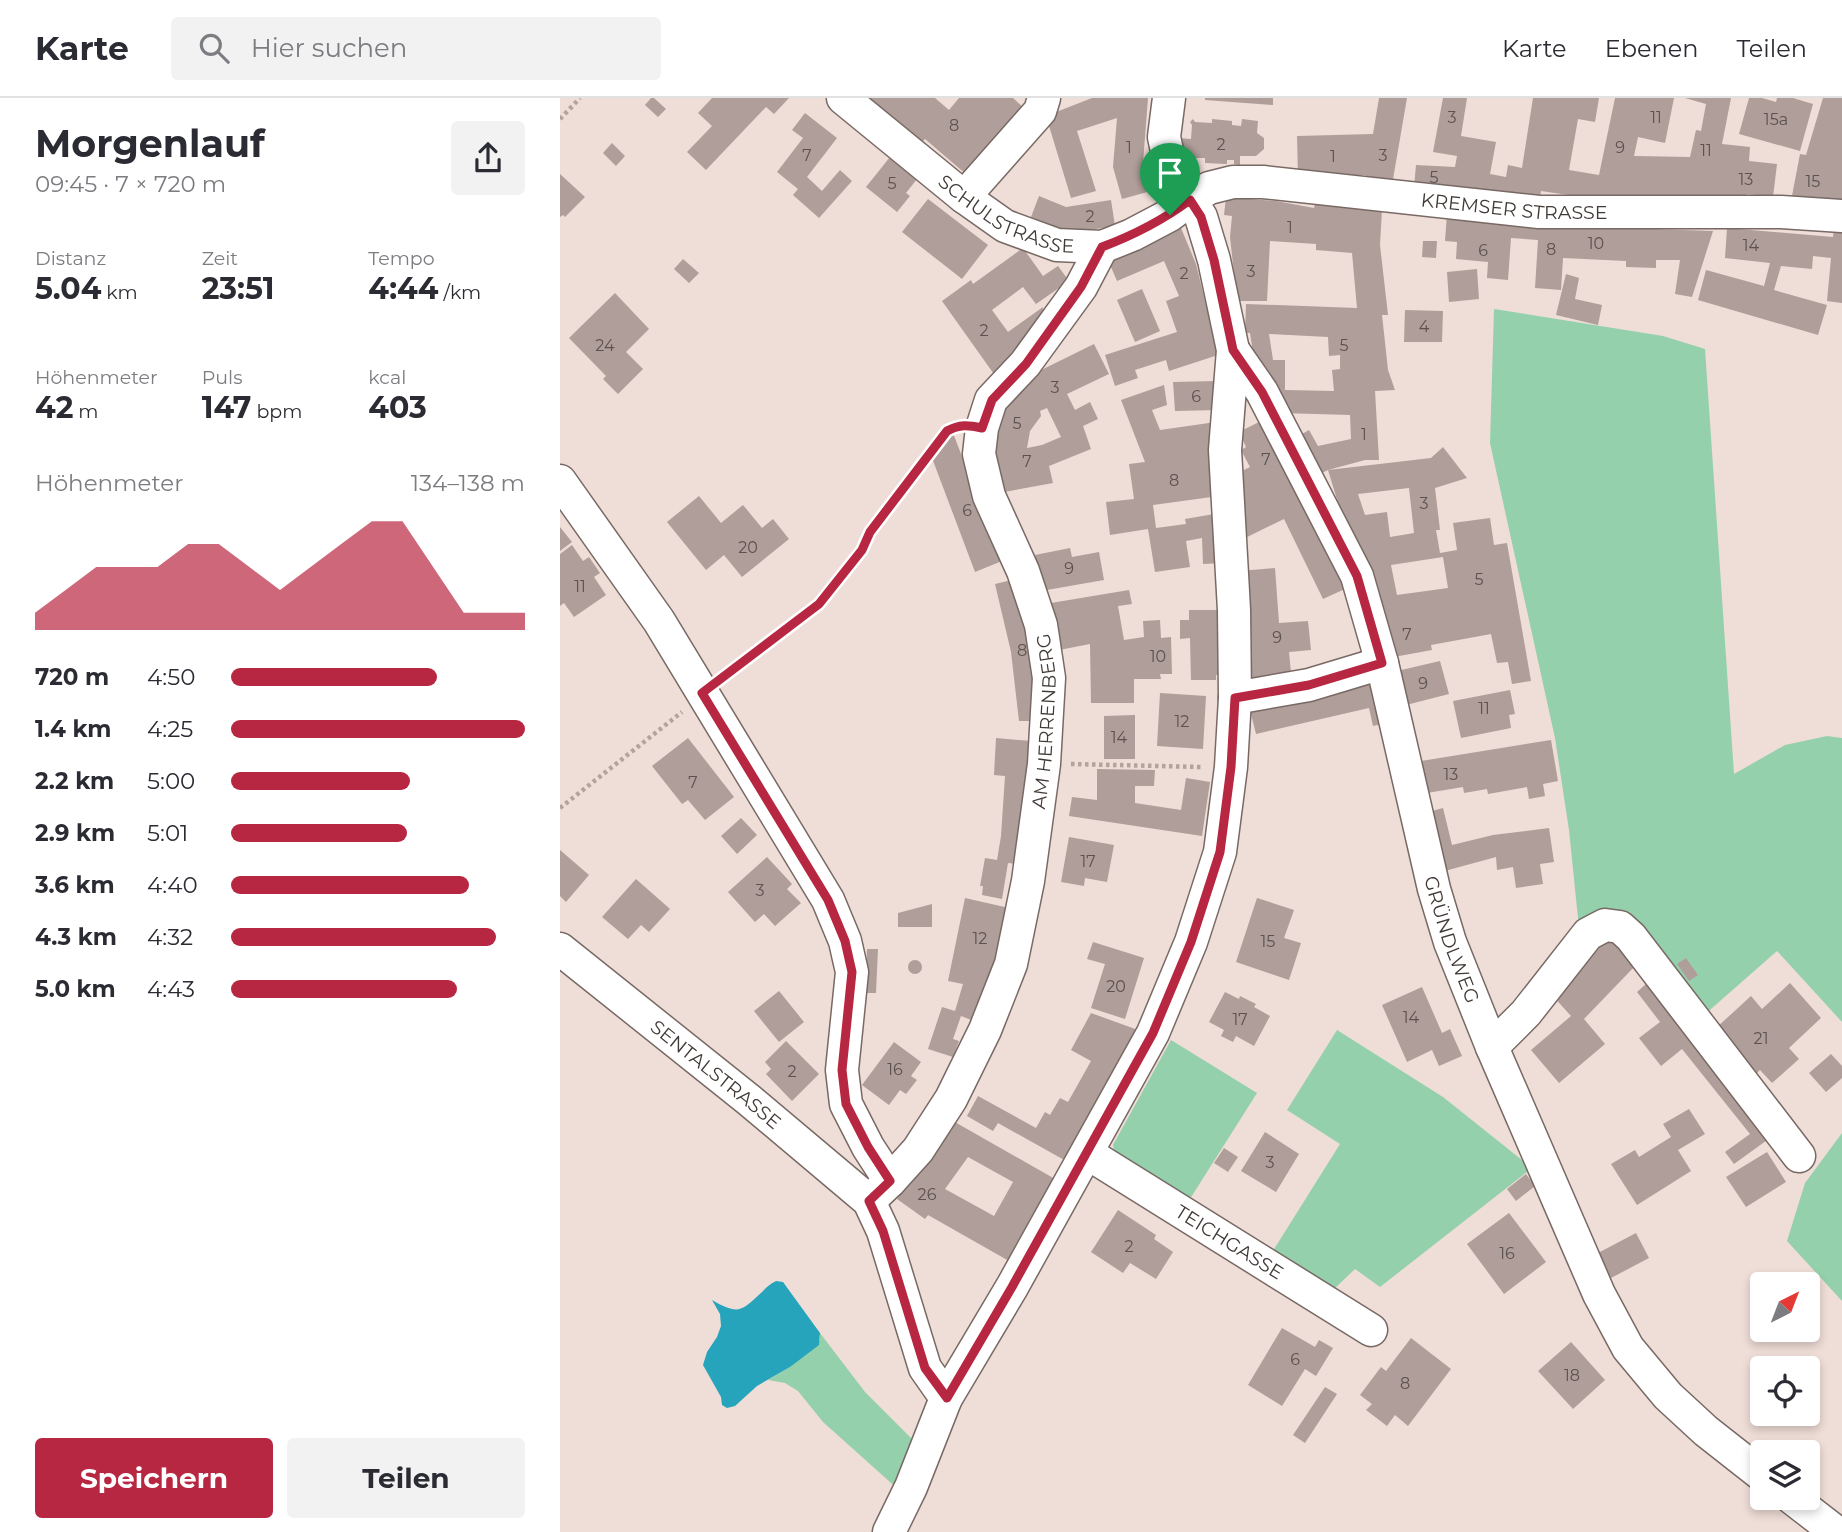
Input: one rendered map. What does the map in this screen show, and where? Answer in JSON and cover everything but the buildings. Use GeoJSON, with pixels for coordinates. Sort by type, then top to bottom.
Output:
{"type":"FeatureCollection","features":[{"type":"Feature","properties":{"kind":"street","name":"SCHULSTRASSE"},"geometry":{"type":"LineString","coordinates":[[843,98],[964,197],[1005,226],[1057,245],[1102,247],[1170,215],[1190,200]]}},
{"type":"Feature","properties":{"kind":"street"},"geometry":{"type":"LineString","coordinates":[[964,197],[1041,111],[1044,98]]}},
{"type":"Feature","properties":{"kind":"street"},"geometry":{"type":"LineString","coordinates":[[889,1532],[911,1487],[947,1398],[1153,1033],[1191,942],[1220,852],[1231,767],[1235,698],[1234,610],[1225,450],[1233,350],[1214,260],[1201,217],[1171,169],[1164,137],[1169,98]]}},
{"type":"Feature","properties":{"kind":"street","name":"KREMSER STRASSE"},"geometry":{"type":"LineString","coordinates":[[1190,200],[1209,188],[1233,182],[1263,182],[1539,212],[1781,212],[1842,216]]}},
{"type":"Feature","properties":{"kind":"street","name":"AM HERRENBERG"},"geometry":{"type":"LineString","coordinates":[[879,1191],[918,1150],[951,1099],[985,1030],[1011,964],[1028,881],[1044,764],[1049,678],[1041,625],[1023,571],[989,496],[979,454],[982,428],[992,400],[1026,364],[1081,287],[1102,247]]}},
{"type":"Feature","properties":{"kind":"street","name":"GRÜNDLWEG"},"geometry":{"type":"LineString","coordinates":[[1233,350],[1262,392],[1357,576],[1382,663],[1434,889],[1450,942],[1492,1047],[1599,1294],[1628,1348],[1668,1396],[1706,1432],[1750,1466]]}},
{"type":"Feature","properties":{"kind":"street"},"geometry":{"type":"LineString","coordinates":[[560,481],[659,621],[828,900],[845,941],[852,972],[842,1070],[846,1104],[868,1147],[879,1191],[883,1231],[925,1368],[947,1398]]}},
{"type":"Feature","properties":{"kind":"street"},"geometry":{"type":"LineString","coordinates":[[1235,698],[1309,685],[1382,663]]}},
{"type":"Feature","properties":{"kind":"street"},"geometry":{"type":"LineString","coordinates":[[1492,1047],[1526,1013],[1588,934],[1605,925],[1620,927],[1631,937],[1799,1156]]}},
{"type":"Feature","properties":{"kind":"street","name":"SENTALSTRASSE"},"geometry":{"type":"LineString","coordinates":[[560,948],[749,1100],[879,1191]]}},
{"type":"Feature","properties":{"kind":"street","name":"TEICHGASSE"},"geometry":{"type":"LineString","coordinates":[[1087,1153],[1371,1330]]}},
{"type":"Feature","properties":{"kind":"street"},"geometry":{"type":"LineString","coordinates":[[1808,1510],[1836,1532]]}},
{"type":"Feature","properties":{"kind":"path"},"geometry":{"type":"LineString","coordinates":[[560,119],[580,98]]}},
{"type":"Feature","properties":{"kind":"path"},"geometry":{"type":"LineString","coordinates":[[560,808],[702,693],[819,604],[862,550],[870,532],[947,431],[958,425],[982,428]]}},
{"type":"Feature","properties":{"kind":"path"},"geometry":{"type":"LineString","coordinates":[[1044,764],[1231,767]]}},
{"type":"Feature","properties":{"kind":"green space"},"geometry":{"type":"Polygon","coordinates":[[[1494,309],[1663,336],[1705,349],[1734,774],[1785,745],[1827,736],[1842,738],[1842,1022],[1777,951],[1703,1016],[1579,928],[1569,830],[1555,738],[1490,443],[1494,309]]]}},
{"type":"Feature","properties":{"kind":"green space"},"geometry":{"type":"Polygon","coordinates":[[[1337,1030],[1443,1097],[1532,1168],[1380,1287],[1355,1269],[1333,1290],[1271,1254],[1340,1144],[1287,1110],[1337,1030]]]}},
{"type":"Feature","properties":{"kind":"green space"},"geometry":{"type":"Polygon","coordinates":[[[1171,1040],[1257,1093],[1188,1202],[1115,1157],[1113,1145],[1171,1040]]]}},
{"type":"Feature","properties":{"kind":"green space"},"geometry":{"type":"Polygon","coordinates":[[[1842,1133],[1842,1301],[1820,1277],[1820,1272],[1815,1272],[1787,1241],[1805,1183],[1842,1133]]]}},
{"type":"Feature","properties":{"kind":"green space"},"geometry":{"type":"Polygon","coordinates":[[[820,1333],[865,1392],[919,1446],[900,1491],[823,1422],[798,1391],[785,1383],[768,1380],[790,1367],[820,1340],[820,1333]]]}},
{"type":"Feature","properties":{"kind":"water"},"geometry":{"type":"Polygon","coordinates":[[[776,1281],[783,1282],[820,1333],[819,1345],[790,1367],[757,1386],[735,1406],[727,1408],[722,1405],[721,1397],[703,1365],[721,1326],[720,1314],[712,1300],[728,1308],[739,1309],[776,1281]]]}},
{"type":"Feature","properties":{"kind":"route"},"geometry":{"type":"LineString","coordinates":[[1190,200],[1201,217],[1214,260],[1233,350],[1262,392],[1357,576],[1382,663],[1309,685],[1235,698],[1231,767],[1220,852],[1191,942],[1153,1033],[947,1398],[925,1368],[883,1231],[869,1201],[890,1181],[868,1147],[846,1104],[842,1070],[852,972],[845,941],[828,900],[702,693],[819,604],[862,550],[870,532],[947,431],[958,425],[982,428],[992,400],[1026,364],[1081,287],[1102,247],[1170,215],[1190,200]]}}]}
